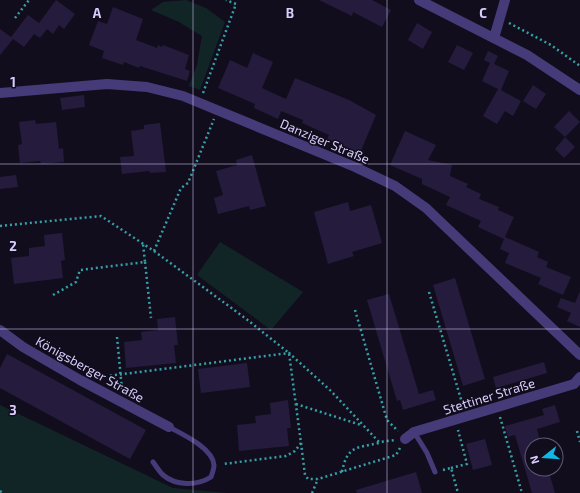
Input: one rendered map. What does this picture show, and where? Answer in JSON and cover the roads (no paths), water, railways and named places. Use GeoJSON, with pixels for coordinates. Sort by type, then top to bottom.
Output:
{"type":"FeatureCollection","features":[{"type":"Feature","properties":{"kind":"street"},"geometry":{"type":"LineString","coordinates":[[419,0],[527,55],[580,90]]}},
{"type":"Feature","properties":{"kind":"street"},"geometry":{"type":"LineString","coordinates":[[494,38],[505,0]]}},
{"type":"Feature","properties":{"kind":"street","name":"Danziger Straße"},"geometry":{"type":"LineString","coordinates":[[0,93],[107,84],[147,87],[183,96],[355,167],[395,186],[426,208],[580,355]]}},
{"type":"Feature","properties":{"kind":"street","name":"Königsberger Straße"},"geometry":{"type":"LineString","coordinates":[[0,330],[23,347],[80,380],[169,427]]}},
{"type":"Feature","properties":{"kind":"street","name":"Stettiner Straße"},"geometry":{"type":"LineString","coordinates":[[406,439],[414,432],[574,384],[580,377]]}},
{"type":"Feature","properties":{"kind":"lane"},"geometry":{"type":"LineString","coordinates":[[153,462],[163,475],[177,482],[189,484],[201,483],[211,478],[214,465],[210,457],[200,445],[169,427]]}},
{"type":"Feature","properties":{"kind":"lane"},"geometry":{"type":"LineString","coordinates":[[414,432],[427,453],[435,472]]}}]}
